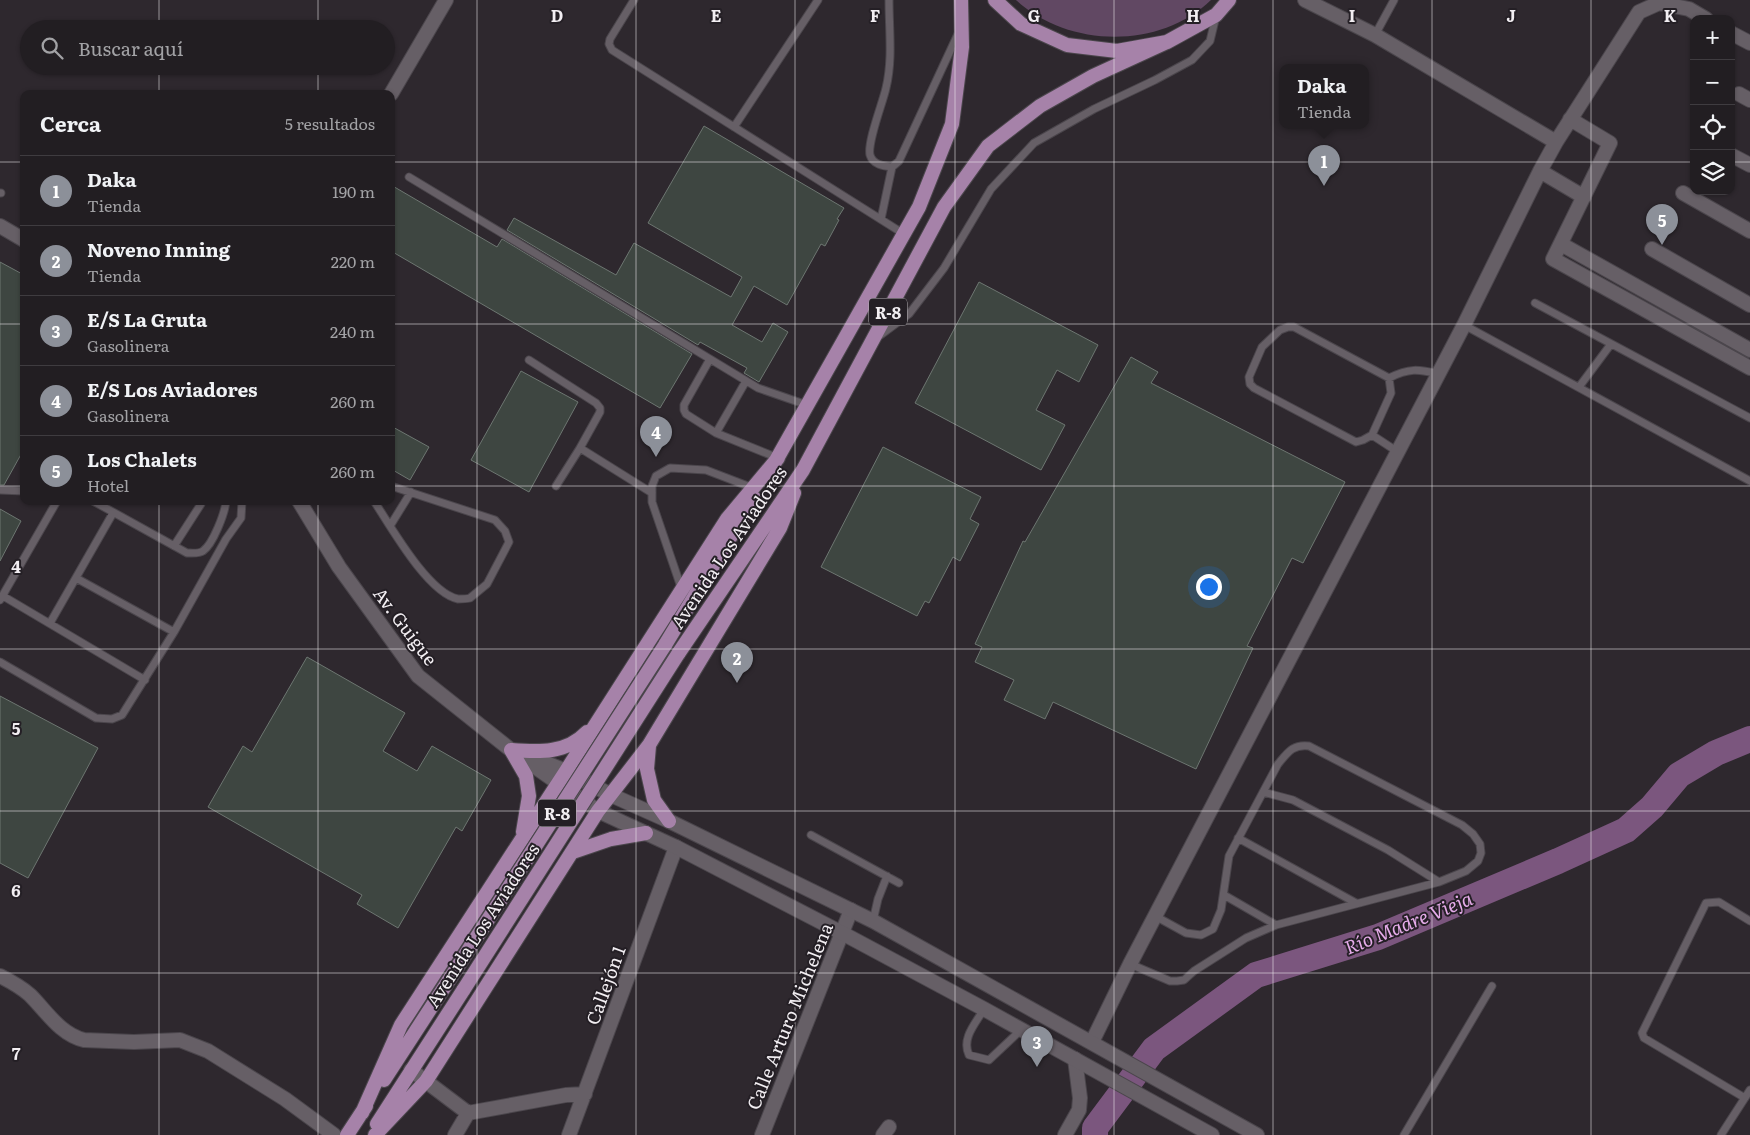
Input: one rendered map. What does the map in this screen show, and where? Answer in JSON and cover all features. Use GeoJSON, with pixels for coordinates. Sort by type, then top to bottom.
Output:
{"type":"FeatureCollection","features":[{"type":"Feature","properties":{"kind":"main road","name":"Avenida Los Aviadores"},"geometry":{"type":"LineString","coordinates":[[347,1135],[666,645],[778,458],[919,207],[952,124],[962,47],[961,0]]}},
{"type":"Feature","properties":{"kind":"main road","name":"R-8"},"geometry":{"type":"LineString","coordinates":[[995,0],[1021,24],[1067,45],[1117,51],[1167,42],[1216,15],[1229,0]]}},
{"type":"Feature","properties":{"kind":"main road","name":"Avenida Los Aviadores"},"geometry":{"type":"LineString","coordinates":[[370,1135],[678,654],[803,470],[944,207],[988,146],[1040,106],[1093,76],[1167,42]]}},
{"type":"Feature","properties":{"kind":"main road"},"geometry":{"type":"LineString","coordinates":[[558,783],[727,520],[778,458]]}},
{"type":"Feature","properties":{"kind":"main road","name":"R-8"},"geometry":{"type":"LineString","coordinates":[[611,795],[649,745],[780,528],[803,470]]}},
{"type":"Feature","properties":{"kind":"main road"},"geometry":{"type":"LineString","coordinates":[[511,750],[540,752],[566,747],[580,740],[599,719]]}},
{"type":"Feature","properties":{"kind":"main road"},"geometry":{"type":"LineString","coordinates":[[649,745],[647,769],[654,800],[669,821]]}},
{"type":"Feature","properties":{"kind":"main road"},"geometry":{"type":"LineString","coordinates":[[511,750],[526,776],[529,796],[522,840]]}},
{"type":"Feature","properties":{"kind":"main road","name":"R-8"},"geometry":{"type":"LineString","coordinates":[[362,1113],[400,1025],[558,783]]}},
{"type":"Feature","properties":{"kind":"main road"},"geometry":{"type":"LineString","coordinates":[[375,1135],[426,1081],[598,811],[611,795]]}},
{"type":"Feature","properties":{"kind":"main road"},"geometry":{"type":"LineString","coordinates":[[573,852],[610,839],[646,833]]}},
{"type":"Feature","properties":{"kind":"street"},"geometry":{"type":"LineString","coordinates":[[393,90],[446,0]]}},
{"type":"Feature","properties":{"kind":"street"},"geometry":{"type":"LineString","coordinates":[[1305,0],[1375,35],[1556,142]]}},
{"type":"Feature","properties":{"kind":"street"},"geometry":{"type":"LineString","coordinates":[[1092,1042],[1130,964],[1439,374],[1556,142],[1639,12],[1659,3],[1689,9],[1699,15]]}},
{"type":"Feature","properties":{"kind":"street"},"geometry":{"type":"LineString","coordinates":[[1735,35],[1750,43]]}},
{"type":"Feature","properties":{"kind":"street"},"geometry":{"type":"LineString","coordinates":[[1570,119],[1610,143],[1553,258],[1750,368]]}},
{"type":"Feature","properties":{"kind":"street"},"geometry":{"type":"LineString","coordinates":[[1735,156],[1750,165]]}},
{"type":"Feature","properties":{"kind":"street"},"geometry":{"type":"LineString","coordinates":[[1540,171],[1584,197]]}},
{"type":"Feature","properties":{"kind":"street"},"geometry":{"type":"LineString","coordinates":[[1683,193],[1750,231]]}},
{"type":"Feature","properties":{"kind":"street"},"geometry":{"type":"LineString","coordinates":[[0,226],[20,238]]}},
{"type":"Feature","properties":{"kind":"street"},"geometry":{"type":"LineString","coordinates":[[1561,244],[1750,350]]}},
{"type":"Feature","properties":{"kind":"street"},"geometry":{"type":"LineString","coordinates":[[1652,249],[1750,305]]}},
{"type":"Feature","properties":{"kind":"street"},"geometry":{"type":"LineString","coordinates":[[1585,276],[1594,262]]}},
{"type":"Feature","properties":{"kind":"street"},"geometry":{"type":"LineString","coordinates":[[1636,304],[1645,291]]}},
{"type":"Feature","properties":{"kind":"street","name":"Av. Guigue"},"geometry":{"type":"LineString","coordinates":[[301,505],[339,567],[418,676],[511,750]]}},
{"type":"Feature","properties":{"kind":"street"},"geometry":{"type":"LineString","coordinates":[[511,750],[566,771],[611,795],[669,821],[873,921],[1257,1135]]}},
{"type":"Feature","properties":{"kind":"street"},"geometry":{"type":"LineString","coordinates":[[511,750],[598,811],[676,847],[842,933],[984,1008],[1212,1135]]}},
{"type":"Feature","properties":{"kind":"street","name":"Callejón 1"},"geometry":{"type":"LineString","coordinates":[[570,1135],[676,847]]}},
{"type":"Feature","properties":{"kind":"street","name":"Calle Arturo Michelena"},"geometry":{"type":"LineString","coordinates":[[762,1135],[851,910]]}},
{"type":"Feature","properties":{"kind":"street"},"geometry":{"type":"LineString","coordinates":[[0,976],[28,994],[53,1020],[76,1038],[134,1042],[180,1040],[208,1051],[285,1100],[334,1135]]}},
{"type":"Feature","properties":{"kind":"street"},"geometry":{"type":"LineString","coordinates":[[1065,1135],[1079,1110],[1080,1098],[1075,1060]]}},
{"type":"Feature","properties":{"kind":"street"},"geometry":{"type":"LineString","coordinates":[[411,1070],[468,1113],[566,1095],[585,1094]]}},
{"type":"Feature","properties":{"kind":"street"},"geometry":{"type":"LineString","coordinates":[[455,1135],[468,1113]]}},
{"type":"Feature","properties":{"kind":"lane"},"geometry":{"type":"LineString","coordinates":[[634,0],[610,39],[609,44],[612,50],[904,234]]}},
{"type":"Feature","properties":{"kind":"lane"},"geometry":{"type":"LineString","coordinates":[[734,127],[818,0]]}},
{"type":"Feature","properties":{"kind":"lane"},"geometry":{"type":"LineString","coordinates":[[889,0],[891,55],[887,87],[871,142],[870,155],[876,163],[892,167]]}},
{"type":"Feature","properties":{"kind":"lane"},"geometry":{"type":"LineString","coordinates":[[1375,35],[1394,0]]}},
{"type":"Feature","properties":{"kind":"lane"},"geometry":{"type":"LineString","coordinates":[[872,342],[909,314],[944,268],[991,189],[1034,143],[1094,109],[1192,60],[1210,41],[1216,15]]}},
{"type":"Feature","properties":{"kind":"lane"},"geometry":{"type":"LineString","coordinates":[[881,219],[892,167],[899,161],[962,27]]}},
{"type":"Feature","properties":{"kind":"lane"},"geometry":{"type":"LineString","coordinates":[[409,177],[758,388],[807,405]]}},
{"type":"Feature","properties":{"kind":"lane"},"geometry":{"type":"LineString","coordinates":[[1535,303],[1750,418]]}},
{"type":"Feature","properties":{"kind":"lane"},"geometry":{"type":"LineString","coordinates":[[1464,325],[1750,481]]}},
{"type":"Feature","properties":{"kind":"lane"},"geometry":{"type":"LineString","coordinates":[[1294,327],[1389,378],[1391,393],[1372,435],[1356,442],[1254,388],[1250,384],[1249,377],[1262,347],[1280,330],[1294,327]]}},
{"type":"Feature","properties":{"kind":"lane"},"geometry":{"type":"LineString","coordinates":[[1579,387],[1611,344]]}},
{"type":"Feature","properties":{"kind":"lane"},"geometry":{"type":"LineString","coordinates":[[710,359],[684,405],[686,414],[716,433],[778,458]]}},
{"type":"Feature","properties":{"kind":"lane"},"geometry":{"type":"LineString","coordinates":[[529,360],[596,403],[600,408],[600,412],[580,448],[556,486]]}},
{"type":"Feature","properties":{"kind":"lane"},"geometry":{"type":"LineString","coordinates":[[1389,378],[1402,371],[1417,369],[1439,374]]}},
{"type":"Feature","properties":{"kind":"lane"},"geometry":{"type":"LineString","coordinates":[[716,433],[746,381]]}},
{"type":"Feature","properties":{"kind":"lane"},"geometry":{"type":"LineString","coordinates":[[1372,435],[1398,452]]}},
{"type":"Feature","properties":{"kind":"lane"},"geometry":{"type":"LineString","coordinates":[[580,448],[652,493]]}},
{"type":"Feature","properties":{"kind":"lane"},"geometry":{"type":"LineString","coordinates":[[682,590],[652,502],[652,486],[656,476],[670,468],[706,470],[753,488]]}},
{"type":"Feature","properties":{"kind":"lane"},"geometry":{"type":"LineString","coordinates":[[377,505],[422,573],[447,594],[458,598],[470,598],[487,584],[509,542],[505,531],[496,520],[395,487]]}},
{"type":"Feature","properties":{"kind":"lane"},"geometry":{"type":"LineString","coordinates":[[0,490],[20,491]]}},
{"type":"Feature","properties":{"kind":"lane"},"geometry":{"type":"LineString","coordinates":[[390,526],[411,492]]}},
{"type":"Feature","properties":{"kind":"lane"},"geometry":{"type":"LineString","coordinates":[[55,505],[1,598],[50,623],[145,680]]}},
{"type":"Feature","properties":{"kind":"lane"},"geometry":{"type":"LineString","coordinates":[[100,505],[187,553],[196,554],[203,551],[216,532],[226,505]]}},
{"type":"Feature","properties":{"kind":"lane"},"geometry":{"type":"LineString","coordinates":[[174,546],[201,505]]}},
{"type":"Feature","properties":{"kind":"lane"},"geometry":{"type":"LineString","coordinates":[[0,662],[96,718],[112,719],[122,716],[174,632],[226,539],[240,518],[242,505]]}},
{"type":"Feature","properties":{"kind":"lane"},"geometry":{"type":"LineString","coordinates":[[50,623],[113,513]]}},
{"type":"Feature","properties":{"kind":"lane"},"geometry":{"type":"LineString","coordinates":[[76,578],[174,632]]}},
{"type":"Feature","properties":{"kind":"lane"},"geometry":{"type":"LineString","coordinates":[[1130,964],[1170,981],[1184,980],[1194,971],[1246,938],[1276,925],[1439,882],[1466,871],[1478,861],[1482,852],[1480,844],[1473,834],[1462,825],[1309,746],[1299,745],[1288,751],[1278,764],[1229,856],[1221,910],[1213,929],[1202,935],[1186,932],[1155,916]]}},
{"type":"Feature","properties":{"kind":"lane"},"geometry":{"type":"LineString","coordinates":[[1263,792],[1294,800],[1388,850],[1439,882]]}},
{"type":"Feature","properties":{"kind":"lane"},"geometry":{"type":"LineString","coordinates":[[811,835],[899,882]]}},
{"type":"Feature","properties":{"kind":"lane"},"geometry":{"type":"LineString","coordinates":[[1238,838],[1356,903]]}},
{"type":"Feature","properties":{"kind":"lane"},"geometry":{"type":"LineString","coordinates":[[873,921],[878,899],[888,876]]}},
{"type":"Feature","properties":{"kind":"lane"},"geometry":{"type":"LineString","coordinates":[[1224,895],[1276,925]]}},
{"type":"Feature","properties":{"kind":"lane"},"geometry":{"type":"LineString","coordinates":[[1745,1098],[1644,1038],[1642,1033],[1706,902],[1719,902],[1750,921]]}},
{"type":"Feature","properties":{"kind":"lane"},"geometry":{"type":"LineString","coordinates":[[1404,1135],[1492,986]]}},
{"type":"Feature","properties":{"kind":"lane"},"geometry":{"type":"LineString","coordinates":[[984,1008],[966,1039],[968,1055],[989,1060],[1022,1029]]}},
{"type":"Feature","properties":{"kind":"lane"},"geometry":{"type":"LineString","coordinates":[[1721,1135],[1750,1090]]}},
{"type":"Feature","properties":{"kind":"shaded area"},"geometry":{"type":"Polygon","coordinates":[[[1016,0],[1211,0],[1190,16],[1166,28],[1140,35],[1114,37],[1087,34],[1061,27],[1037,16],[1016,0]]]}},
{"type":"Feature","properties":{"kind":"building"},"geometry":{"type":"Polygon","coordinates":[[[704,126],[844,208],[825,246],[821,244],[787,305],[754,286],[732,325],[762,342],[773,323],[788,332],[759,382],[744,373],[747,368],[700,342],[698,345],[507,230],[514,218],[616,275],[634,243],[731,297],[742,277],[648,223],[704,126]]]}},
{"type":"Feature","properties":{"kind":"building"},"geometry":{"type":"Polygon","coordinates":[[[395,187],[497,247],[502,239],[692,354],[660,408],[395,253],[395,187]]]}},
{"type":"Feature","properties":{"kind":"building"},"geometry":{"type":"Polygon","coordinates":[[[0,262],[20,273],[20,456],[4,485],[0,485],[0,262]]]}},
{"type":"Feature","properties":{"kind":"building"},"geometry":{"type":"Polygon","coordinates":[[[979,282],[1098,345],[1079,382],[1057,370],[1036,410],[1065,425],[1041,470],[915,403],[979,282]]]}},
{"type":"Feature","properties":{"kind":"building"},"geometry":{"type":"Polygon","coordinates":[[[1131,357],[1158,372],[1151,383],[1345,482],[1303,563],[1292,558],[1247,646],[1253,648],[1196,769],[1053,702],[1045,719],[1004,700],[1014,680],[975,662],[982,647],[975,644],[1023,541],[1025,542],[1131,357]]]}},
{"type":"Feature","properties":{"kind":"building"},"geometry":{"type":"Polygon","coordinates":[[[521,371],[578,402],[529,492],[471,460],[521,371]]]}},
{"type":"Feature","properties":{"kind":"building"},"geometry":{"type":"Polygon","coordinates":[[[395,428],[429,447],[410,480],[395,471],[395,428]]]}},
{"type":"Feature","properties":{"kind":"building"},"geometry":{"type":"Polygon","coordinates":[[[883,447],[981,497],[970,519],[979,524],[960,561],[953,557],[929,603],[925,601],[917,616],[821,567],[883,447]]]}},
{"type":"Feature","properties":{"kind":"building"},"geometry":{"type":"Polygon","coordinates":[[[0,509],[21,521],[0,561],[0,509]]]}},
{"type":"Feature","properties":{"kind":"building"},"geometry":{"type":"Polygon","coordinates":[[[307,657],[405,713],[383,751],[417,771],[432,746],[491,780],[462,831],[456,827],[398,928],[357,904],[362,895],[208,807],[243,746],[252,752],[307,657]]]}},
{"type":"Feature","properties":{"kind":"building"},"geometry":{"type":"Polygon","coordinates":[[[0,696],[98,748],[28,878],[0,863],[0,696]]]}},
{"type":"Feature","properties":{"kind":"waterway","name":"Río Madre Vieja"},"geometry":{"type":"LineString","coordinates":[[1095,1135],[1095,1128],[1154,1049],[1256,975],[1378,937],[1558,861],[1626,830],[1652,807],[1679,775],[1716,753],[1750,739]]}},
{"type":"Feature","properties":{"kind":"place","name":"Daka"},"geometry":{"type":"Point","coordinates":[1324,186]}},
{"type":"Feature","properties":{"kind":"place","name":"Los Chalets"},"geometry":{"type":"Point","coordinates":[1662,245]}},
{"type":"Feature","properties":{"kind":"place","name":"E/S Los Aviadores"},"geometry":{"type":"Point","coordinates":[656,457]}},
{"type":"Feature","properties":{"kind":"place","name":"Noveno Inning"},"geometry":{"type":"Point","coordinates":[737,683]}},
{"type":"Feature","properties":{"kind":"place","name":"E/S La Gruta"},"geometry":{"type":"Point","coordinates":[1037,1067]}}]}
